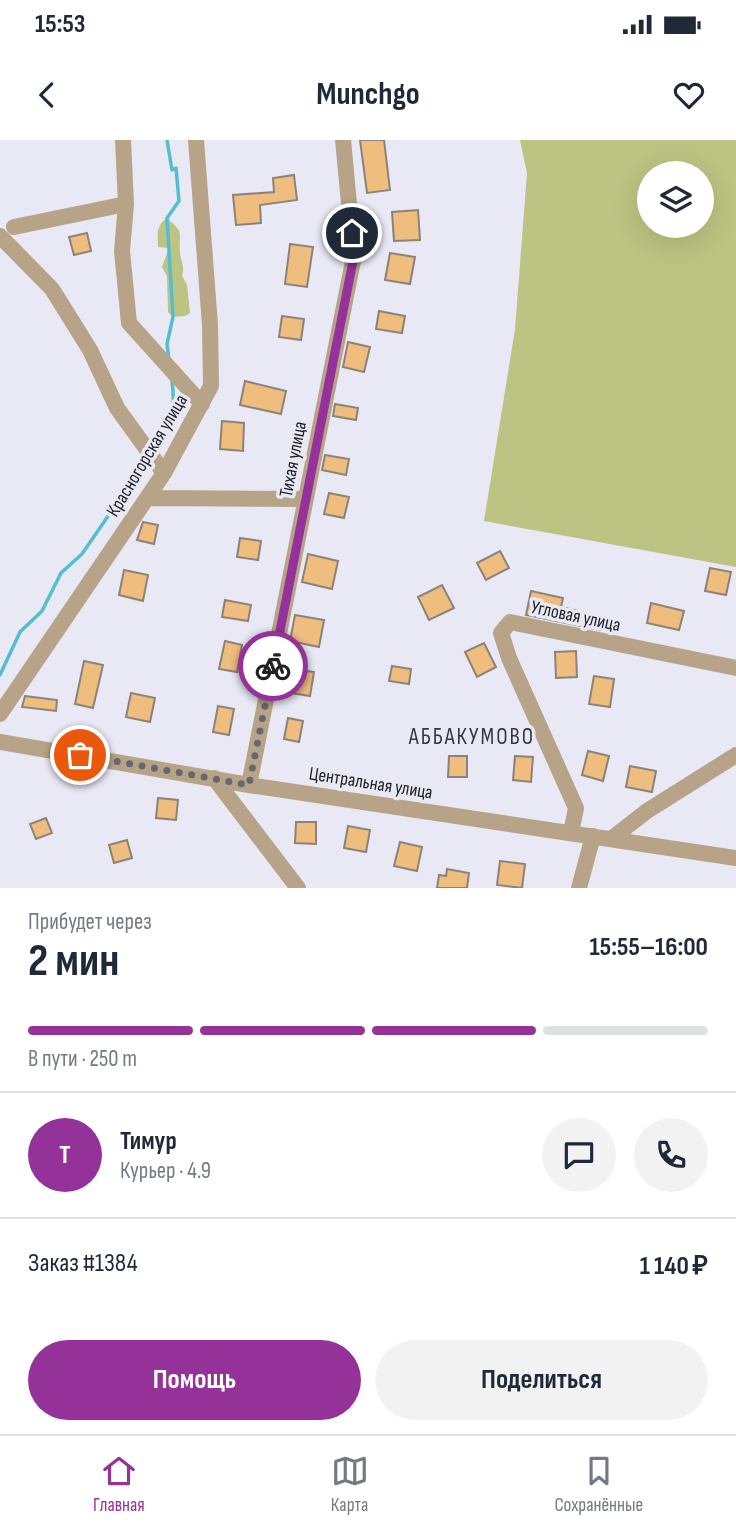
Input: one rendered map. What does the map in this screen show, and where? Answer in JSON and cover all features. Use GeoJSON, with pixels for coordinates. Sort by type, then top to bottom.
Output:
{"type":"FeatureCollection","features":[{"type":"Feature","properties":{"kind":"street"},"geometry":{"type":"LineString","coordinates":[[123,140],[126,204],[122,251],[129,323],[202,404]]}},
{"type":"Feature","properties":{"kind":"street","name":"Красногорская улица"},"geometry":{"type":"LineString","coordinates":[[0,714],[148,498],[211,386],[210,325],[196,140]]}},
{"type":"Feature","properties":{"kind":"street","name":"Тихая улица"},"geometry":{"type":"LineString","coordinates":[[249,785],[354,256],[343,140]]}},
{"type":"Feature","properties":{"kind":"street"},"geometry":{"type":"LineString","coordinates":[[14,227],[126,204]]}},
{"type":"Feature","properties":{"kind":"street"},"geometry":{"type":"LineString","coordinates":[[0,236],[52,289],[90,350],[117,408],[164,473]]}},
{"type":"Feature","properties":{"kind":"street"},"geometry":{"type":"LineString","coordinates":[[148,498],[306,499]]}},
{"type":"Feature","properties":{"kind":"street","name":"Угловая улица"},"geometry":{"type":"LineString","coordinates":[[570,833],[576,808],[509,658],[501,633],[510,622],[736,668]]}},
{"type":"Feature","properties":{"kind":"street","name":"Центральная улица"},"geometry":{"type":"LineString","coordinates":[[0,742],[249,785],[736,858]]}},
{"type":"Feature","properties":{"kind":"street"},"geometry":{"type":"LineString","coordinates":[[611,839],[647,811],[736,755]]}},
{"type":"Feature","properties":{"kind":"street"},"geometry":{"type":"LineString","coordinates":[[214,778],[298,888]]}},
{"type":"Feature","properties":{"kind":"street"},"geometry":{"type":"LineString","coordinates":[[579,888],[593,836]]}},
{"type":"Feature","properties":{"kind":"street"},"geometry":{"type":"LineString","coordinates":[[716,855],[736,843]]}},
{"type":"Feature","properties":{"kind":"green space"},"geometry":{"type":"Polygon","coordinates":[[[520,140],[736,140],[736,567],[484,521],[515,329],[527,173],[520,140]]]}},
{"type":"Feature","properties":{"kind":"green space"},"geometry":{"type":"Polygon","coordinates":[[[167,218],[180,234],[182,276],[187,285],[190,313],[185,316],[173,317],[168,312],[167,276],[162,267],[169,248],[158,247],[159,228],[167,218]]]}},
{"type":"Feature","properties":{"kind":"building"},"geometry":{"type":"Polygon","coordinates":[[[360,140],[384,140],[390,190],[367,193],[360,140]]]}},
{"type":"Feature","properties":{"kind":"building"},"geometry":{"type":"Polygon","coordinates":[[[294,175],[297,200],[260,205],[261,223],[236,225],[233,195],[274,192],[273,178],[294,175]]]}},
{"type":"Feature","properties":{"kind":"building"},"geometry":{"type":"Polygon","coordinates":[[[418,210],[420,240],[394,241],[392,212],[418,210]]]}},
{"type":"Feature","properties":{"kind":"building"},"geometry":{"type":"Polygon","coordinates":[[[87,233],[91,251],[74,255],[69,237],[87,233]]]}},
{"type":"Feature","properties":{"kind":"building"},"geometry":{"type":"Polygon","coordinates":[[[290,244],[313,247],[307,287],[285,284],[290,244]]]}},
{"type":"Feature","properties":{"kind":"building"},"geometry":{"type":"Polygon","coordinates":[[[390,253],[415,257],[410,284],[385,280],[390,253]]]}},
{"type":"Feature","properties":{"kind":"building"},"geometry":{"type":"Polygon","coordinates":[[[379,311],[405,316],[402,333],[376,329],[379,311]]]}},
{"type":"Feature","properties":{"kind":"building"},"geometry":{"type":"Polygon","coordinates":[[[282,316],[304,319],[301,340],[279,337],[282,316]]]}},
{"type":"Feature","properties":{"kind":"building"},"geometry":{"type":"Polygon","coordinates":[[[348,342],[370,347],[364,372],[343,367],[348,342]]]}},
{"type":"Feature","properties":{"kind":"building"},"geometry":{"type":"Polygon","coordinates":[[[245,381],[286,391],[281,414],[240,405],[245,381]]]}},
{"type":"Feature","properties":{"kind":"building"},"geometry":{"type":"Polygon","coordinates":[[[335,404],[358,408],[356,420],[333,416],[335,404]]]}},
{"type":"Feature","properties":{"kind":"building"},"geometry":{"type":"Polygon","coordinates":[[[222,421],[244,423],[243,451],[220,449],[222,421]]]}},
{"type":"Feature","properties":{"kind":"building"},"geometry":{"type":"Polygon","coordinates":[[[325,455],[349,459],[346,475],[322,470],[325,455]]]}},
{"type":"Feature","properties":{"kind":"building"},"geometry":{"type":"Polygon","coordinates":[[[329,493],[349,497],[344,518],[324,514],[329,493]]]}},
{"type":"Feature","properties":{"kind":"building"},"geometry":{"type":"Polygon","coordinates":[[[143,522],[158,525],[154,544],[137,540],[143,522]]]}},
{"type":"Feature","properties":{"kind":"building"},"geometry":{"type":"Polygon","coordinates":[[[240,538],[261,541],[258,560],[237,557],[240,538]]]}},
{"type":"Feature","properties":{"kind":"building"},"geometry":{"type":"Polygon","coordinates":[[[500,551],[509,568],[486,580],[477,563],[500,551]]]}},
{"type":"Feature","properties":{"kind":"building"},"geometry":{"type":"Polygon","coordinates":[[[308,554],[338,561],[332,589],[302,582],[308,554]]]}},
{"type":"Feature","properties":{"kind":"building"},"geometry":{"type":"Polygon","coordinates":[[[710,568],[731,572],[726,595],[705,591],[710,568]]]}},
{"type":"Feature","properties":{"kind":"building"},"geometry":{"type":"Polygon","coordinates":[[[124,570],[148,575],[143,601],[119,595],[124,570]]]}},
{"type":"Feature","properties":{"kind":"building"},"geometry":{"type":"Polygon","coordinates":[[[442,585],[454,608],[429,620],[418,597],[442,585]]]}},
{"type":"Feature","properties":{"kind":"building"},"geometry":{"type":"Polygon","coordinates":[[[531,591],[563,598],[561,607],[604,617],[601,630],[526,615],[531,591]]]}},
{"type":"Feature","properties":{"kind":"building"},"geometry":{"type":"Polygon","coordinates":[[[225,600],[251,605],[248,621],[222,617],[225,600]]]}},
{"type":"Feature","properties":{"kind":"building"},"geometry":{"type":"Polygon","coordinates":[[[651,603],[684,611],[679,630],[647,623],[651,603]]]}},
{"type":"Feature","properties":{"kind":"building"},"geometry":{"type":"Polygon","coordinates":[[[295,615],[324,620],[319,647],[290,641],[295,615]]]}},
{"type":"Feature","properties":{"kind":"building"},"geometry":{"type":"Polygon","coordinates":[[[225,641],[242,645],[237,672],[219,669],[225,641]]]}},
{"type":"Feature","properties":{"kind":"building"},"geometry":{"type":"Polygon","coordinates":[[[484,643],[496,667],[477,677],[465,652],[484,643]]]}},
{"type":"Feature","properties":{"kind":"building"},"geometry":{"type":"Polygon","coordinates":[[[576,651],[577,677],[556,678],[555,652],[576,651]]]}},
{"type":"Feature","properties":{"kind":"building"},"geometry":{"type":"Polygon","coordinates":[[[84,661],[103,665],[93,708],[75,704],[84,661]]]}},
{"type":"Feature","properties":{"kind":"building"},"geometry":{"type":"Polygon","coordinates":[[[392,666],[411,669],[409,684],[389,681],[392,666]]]}},
{"type":"Feature","properties":{"kind":"building"},"geometry":{"type":"Polygon","coordinates":[[[294,669],[314,672],[310,696],[291,693],[294,669]]]}},
{"type":"Feature","properties":{"kind":"building"},"geometry":{"type":"Polygon","coordinates":[[[594,676],[614,679],[610,707],[589,704],[594,676]]]}},
{"type":"Feature","properties":{"kind":"building"},"geometry":{"type":"Polygon","coordinates":[[[131,693],[155,698],[150,722],[126,717],[131,693]]]}},
{"type":"Feature","properties":{"kind":"building"},"geometry":{"type":"Polygon","coordinates":[[[25,696],[57,700],[56,711],[22,707],[25,696]]]}},
{"type":"Feature","properties":{"kind":"building"},"geometry":{"type":"Polygon","coordinates":[[[218,706],[234,709],[229,735],[213,732],[218,706]]]}},
{"type":"Feature","properties":{"kind":"building"},"geometry":{"type":"Polygon","coordinates":[[[288,718],[303,721],[299,742],[284,739],[288,718]]]}},
{"type":"Feature","properties":{"kind":"building"},"geometry":{"type":"Polygon","coordinates":[[[588,751],[609,756],[603,781],[582,775],[588,751]]]}},
{"type":"Feature","properties":{"kind":"building"},"geometry":{"type":"Polygon","coordinates":[[[449,756],[467,756],[467,777],[448,777],[449,756]]]}},
{"type":"Feature","properties":{"kind":"building"},"geometry":{"type":"Polygon","coordinates":[[[515,756],[533,757],[531,782],[513,780],[515,756]]]}},
{"type":"Feature","properties":{"kind":"building"},"geometry":{"type":"Polygon","coordinates":[[[630,766],[656,771],[652,792],[626,787],[630,766]]]}},
{"type":"Feature","properties":{"kind":"building"},"geometry":{"type":"Polygon","coordinates":[[[158,798],[178,800],[176,820],[156,818],[158,798]]]}},
{"type":"Feature","properties":{"kind":"building"},"geometry":{"type":"Polygon","coordinates":[[[46,818],[52,833],[36,839],[30,824],[46,818]]]}},
{"type":"Feature","properties":{"kind":"building"},"geometry":{"type":"Polygon","coordinates":[[[296,822],[316,822],[316,844],[295,843],[296,822]]]}},
{"type":"Feature","properties":{"kind":"building"},"geometry":{"type":"Polygon","coordinates":[[[348,826],[370,830],[366,852],[344,848],[348,826]]]}},
{"type":"Feature","properties":{"kind":"building"},"geometry":{"type":"Polygon","coordinates":[[[127,840],[132,858],[114,863],[109,845],[127,840]]]}},
{"type":"Feature","properties":{"kind":"building"},"geometry":{"type":"Polygon","coordinates":[[[400,842],[422,847],[417,871],[394,866],[400,842]]]}},
{"type":"Feature","properties":{"kind":"building"},"geometry":{"type":"Polygon","coordinates":[[[500,861],[525,864],[522,888],[497,885],[500,861]]]}},
{"type":"Feature","properties":{"kind":"building"},"geometry":{"type":"Polygon","coordinates":[[[447,869],[469,873],[467,888],[437,888],[439,875],[446,876],[447,869]]]}},
{"type":"Feature","properties":{"kind":"waterway"},"geometry":{"type":"LineString","coordinates":[[167,140],[172,170],[176,168],[179,201],[167,218],[173,317],[167,344],[169,360]]}},
{"type":"Feature","properties":{"kind":"waterway"},"geometry":{"type":"LineString","coordinates":[[155,449],[171,417],[172,382]]}},
{"type":"Feature","properties":{"kind":"waterway"},"geometry":{"type":"LineString","coordinates":[[0,675],[20,632],[42,611],[61,573],[82,554],[148,458]]}},
{"type":"Feature","properties":{"kind":"way so far"},"geometry":{"type":"LineString","coordinates":[[80,755],[249,785],[273,666]]}},
{"type":"Feature","properties":{"kind":"district","name":"АББАКУМОВО"},"geometry":{"type":"Point","coordinates":[472,736]}},
{"type":"Feature","properties":{"kind":"route"},"geometry":{"type":"LineString","coordinates":[[273,666],[354,256],[352,233]]}}]}
